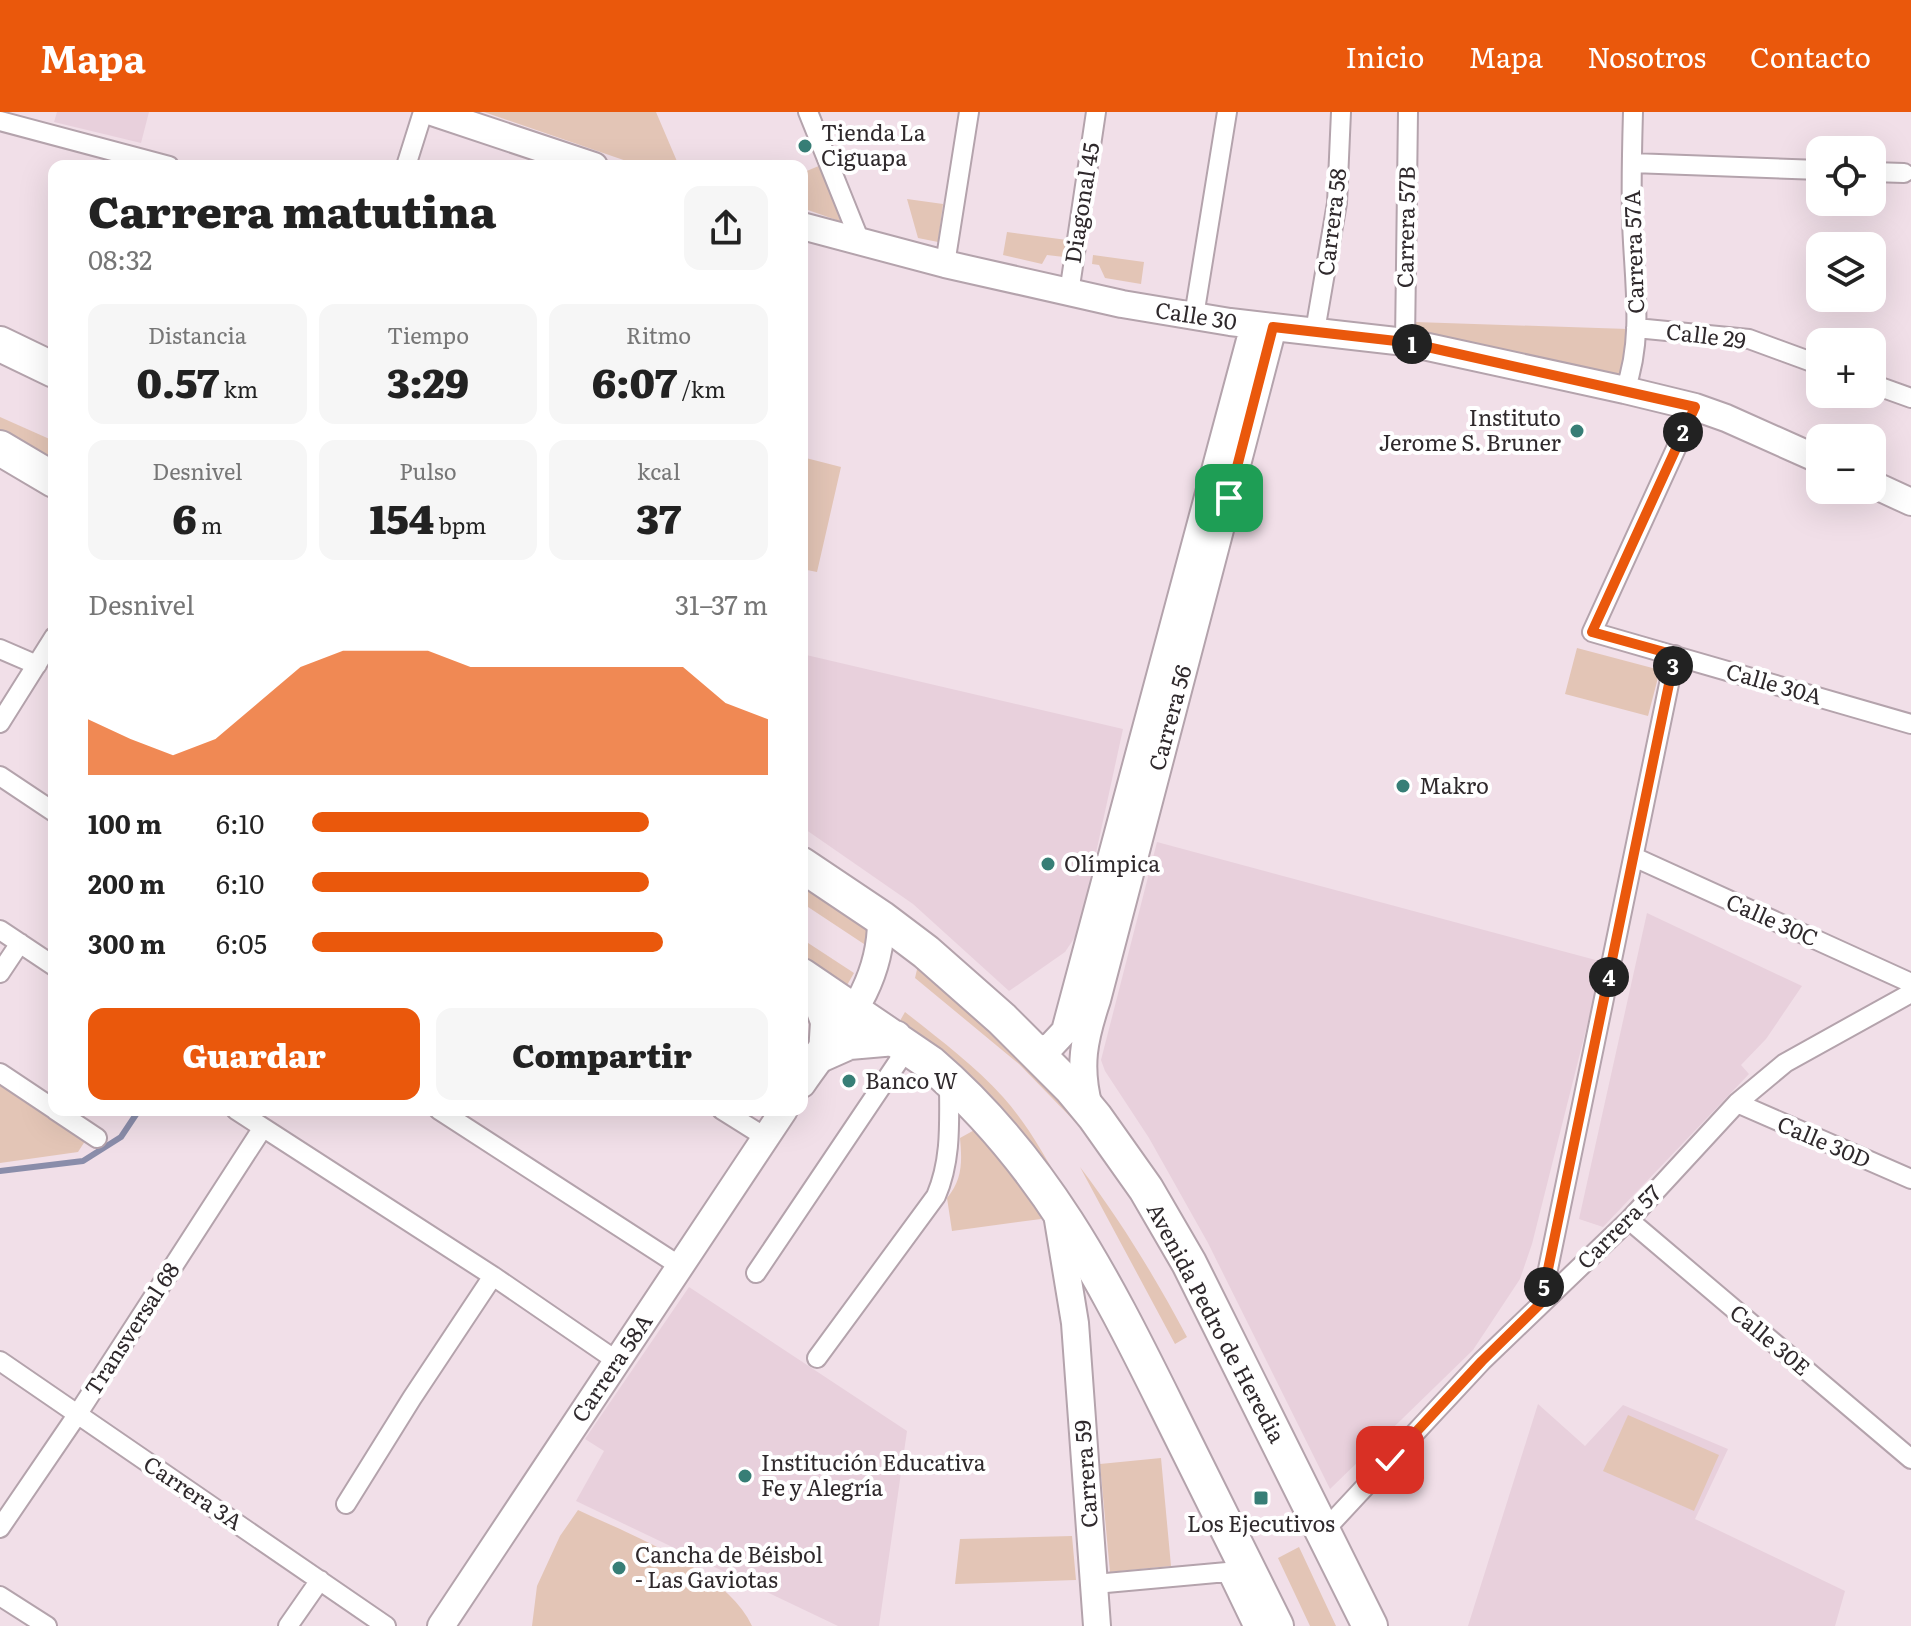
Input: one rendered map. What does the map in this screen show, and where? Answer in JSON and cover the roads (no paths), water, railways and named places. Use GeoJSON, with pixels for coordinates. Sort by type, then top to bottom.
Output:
{"type":"FeatureCollection","features":[{"type":"Feature","properties":{"kind":"highway"},"geometry":{"type":"LineString","coordinates":[[0,344],[48,367]]}},
{"type":"Feature","properties":{"kind":"highway"},"geometry":{"type":"LineString","coordinates":[[0,448],[48,476]]}},
{"type":"Feature","properties":{"kind":"highway","name":"Avenida Pedro de Heredia"},"geometry":{"type":"LineString","coordinates":[[808,869],[881,918],[960,981],[1090,1110],[1146,1189],[1189,1263],[1370,1626]]}},
{"type":"Feature","properties":{"kind":"highway"},"geometry":{"type":"LineString","coordinates":[[808,979],[949,1078],[1054,1200],[1111,1295],[1276,1626]]}},
{"type":"Feature","properties":{"kind":"highway"},"geometry":{"type":"LineString","coordinates":[[822,1054],[849,1042],[901,1043]]}},
{"type":"Feature","properties":{"kind":"street"},"geometry":{"type":"LineString","coordinates":[[408,160],[423,112]]}},
{"type":"Feature","properties":{"kind":"street"},"geometry":{"type":"LineString","coordinates":[[432,112],[576,160]]}},
{"type":"Feature","properties":{"kind":"street"},"geometry":{"type":"LineString","coordinates":[[808,112],[860,241]]}},
{"type":"Feature","properties":{"kind":"street"},"geometry":{"type":"LineString","coordinates":[[945,264],[969,112]]}},
{"type":"Feature","properties":{"kind":"street","name":"Diagonal 45"},"geometry":{"type":"LineString","coordinates":[[1069,293],[1096,112]]}},
{"type":"Feature","properties":{"kind":"street"},"geometry":{"type":"LineString","coordinates":[[1194,316],[1227,112]]}},
{"type":"Feature","properties":{"kind":"street","name":"Carrera 58"},"geometry":{"type":"LineString","coordinates":[[1315,331],[1336,211],[1341,112]]}},
{"type":"Feature","properties":{"kind":"street","name":"Carrera 57B"},"geometry":{"type":"LineString","coordinates":[[1405,342],[1408,112]]}},
{"type":"Feature","properties":{"kind":"street","name":"Carrera 57A"},"geometry":{"type":"LineString","coordinates":[[1625,390],[1631,371],[1636,328],[1633,112]]}},
{"type":"Feature","properties":{"kind":"street"},"geometry":{"type":"LineString","coordinates":[[0,121],[146,160]]}},
{"type":"Feature","properties":{"kind":"street"},"geometry":{"type":"LineString","coordinates":[[1632,163],[1806,169]]}},
{"type":"Feature","properties":{"kind":"street"},"geometry":{"type":"LineString","coordinates":[[1886,172],[1904,173]]}},
{"type":"Feature","properties":{"kind":"street","name":"Calle 30"},"geometry":{"type":"LineString","coordinates":[[808,228],[1069,293],[1194,316],[1405,342],[1625,390],[1695,407],[1806,453]]}},
{"type":"Feature","properties":{"kind":"street","name":"Carrera 56"},"geometry":{"type":"LineString","coordinates":[[1034,1052],[1051,1046],[1065,1031],[1264,326]]}},
{"type":"Feature","properties":{"kind":"street","name":"Carrera 56"},"geometry":{"type":"LineString","coordinates":[[1090,1110],[1082,1074],[1086,1033],[1264,326]]}},
{"type":"Feature","properties":{"kind":"street","name":"Calle 29"},"geometry":{"type":"LineString","coordinates":[[1636,328],[1749,339],[1806,360]]}},
{"type":"Feature","properties":{"kind":"street"},"geometry":{"type":"LineString","coordinates":[[1886,389],[1911,398]]}},
{"type":"Feature","properties":{"kind":"street","name":"Calle 30A"},"geometry":{"type":"LineString","coordinates":[[1695,407],[1592,632],[1911,724]]}},
{"type":"Feature","properties":{"kind":"street"},"geometry":{"type":"LineString","coordinates":[[1886,490],[1911,502]]}},
{"type":"Feature","properties":{"kind":"street"},"geometry":{"type":"LineString","coordinates":[[0,649],[37,665]]}},
{"type":"Feature","properties":{"kind":"street"},"geometry":{"type":"LineString","coordinates":[[0,723],[48,650]]}},
{"type":"Feature","properties":{"kind":"street"},"geometry":{"type":"LineString","coordinates":[[1541,1303],[1675,655]]}},
{"type":"Feature","properties":{"kind":"street"},"geometry":{"type":"LineString","coordinates":[[0,776],[48,808]]}},
{"type":"Feature","properties":{"kind":"street","name":"Calle 30C"},"geometry":{"type":"LineString","coordinates":[[1634,857],[1911,983]]}},
{"type":"Feature","properties":{"kind":"street"},"geometry":{"type":"LineString","coordinates":[[808,1075],[866,990],[877,964],[881,918]]}},
{"type":"Feature","properties":{"kind":"street"},"geometry":{"type":"LineString","coordinates":[[0,930],[48,962]]}},
{"type":"Feature","properties":{"kind":"street"},"geometry":{"type":"LineString","coordinates":[[0,973],[20,943]]}},
{"type":"Feature","properties":{"kind":"street"},"geometry":{"type":"LineString","coordinates":[[808,983],[824,1022],[822,1054]]}},
{"type":"Feature","properties":{"kind":"street","name":"Carrera 57"},"geometry":{"type":"LineString","coordinates":[[1323,1532],[1482,1361],[1629,1220],[1737,1103],[1785,1063],[1911,993]]}},
{"type":"Feature","properties":{"kind":"street"},"geometry":{"type":"LineString","coordinates":[[756,1273],[901,1043]]}},
{"type":"Feature","properties":{"kind":"street"},"geometry":{"type":"LineString","coordinates":[[0,1073],[48,1105]]}},
{"type":"Feature","properties":{"kind":"street"},"geometry":{"type":"LineString","coordinates":[[817,1358],[936,1196],[946,1166],[949,1078]]}},
{"type":"Feature","properties":{"kind":"street","name":"Calle 30D"},"geometry":{"type":"LineString","coordinates":[[1737,1103],[1911,1179]]}},
{"type":"Feature","properties":{"kind":"street"},"geometry":{"type":"LineString","coordinates":[[949,1133],[959,1122],[982,1113]]}},
{"type":"Feature","properties":{"kind":"street"},"geometry":{"type":"LineString","coordinates":[[64,1116],[97,1138]]}},
{"type":"Feature","properties":{"kind":"street"},"geometry":{"type":"LineString","coordinates":[[244,1116],[493,1276],[617,1361]]}},
{"type":"Feature","properties":{"kind":"street"},"geometry":{"type":"LineString","coordinates":[[448,1116],[680,1266]]}},
{"type":"Feature","properties":{"kind":"street"},"geometry":{"type":"LineString","coordinates":[[732,1116],[765,1137]]}},
{"type":"Feature","properties":{"kind":"street","name":"Carrera 58A"},"geometry":{"type":"LineString","coordinates":[[441,1626],[780,1116]]}},
{"type":"Feature","properties":{"kind":"street","name":"Transversal 68"},"geometry":{"type":"LineString","coordinates":[[0,1528],[262,1129]]}},
{"type":"Feature","properties":{"kind":"street","name":"Carrera 59"},"geometry":{"type":"LineString","coordinates":[[1054,1200],[1066,1256],[1075,1323],[1097,1626]]}},
{"type":"Feature","properties":{"kind":"street","name":"Calle 30E"},"geometry":{"type":"LineString","coordinates":[[1629,1220],[1911,1459]]}},
{"type":"Feature","properties":{"kind":"street"},"geometry":{"type":"LineString","coordinates":[[346,1504],[493,1276]]}},
{"type":"Feature","properties":{"kind":"street"},"geometry":{"type":"LineString","coordinates":[[1075,1323],[1081,1303],[1100,1293],[1111,1295]]}},
{"type":"Feature","properties":{"kind":"street","name":"Carrera 3A"},"geometry":{"type":"LineString","coordinates":[[0,1361],[386,1626]]}},
{"type":"Feature","properties":{"kind":"street"},"geometry":{"type":"LineString","coordinates":[[1095,1584],[1227,1572],[1253,1626]]}},
{"type":"Feature","properties":{"kind":"street"},"geometry":{"type":"LineString","coordinates":[[288,1626],[320,1580]]}},
{"type":"Feature","properties":{"kind":"street"},"geometry":{"type":"LineString","coordinates":[[0,1596],[47,1626]]}},
{"type":"Feature","properties":{"kind":"waterway"},"geometry":{"type":"LineString","coordinates":[[0,1171],[83,1161],[121,1137],[135,1116]]}},
{"type":"Feature","properties":{"kind":"place","name":"Tienda La Ciguapa"},"geometry":{"type":"Point","coordinates":[805,146]}},
{"type":"Feature","properties":{"kind":"place","name":"Instituto Jerome S. Bruner"},"geometry":{"type":"Point","coordinates":[1577,431]}},
{"type":"Feature","properties":{"kind":"place","name":"Makro"},"geometry":{"type":"Point","coordinates":[1403,786]}},
{"type":"Feature","properties":{"kind":"place","name":"Olímpica"},"geometry":{"type":"Point","coordinates":[1048,864]}},
{"type":"Feature","properties":{"kind":"place","name":"Banco W"},"geometry":{"type":"Point","coordinates":[849,1081]}},
{"type":"Feature","properties":{"kind":"place","name":"Institución Educativa Fe y Alegría"},"geometry":{"type":"Point","coordinates":[745,1476]}},
{"type":"Feature","properties":{"kind":"place","name":"Los Ejecutivos"},"geometry":{"type":"Point","coordinates":[1261,1498]}},
{"type":"Feature","properties":{"kind":"place","name":"Cancha de Béisbol - Las Gaviotas"},"geometry":{"type":"Point","coordinates":[619,1568]}}]}
